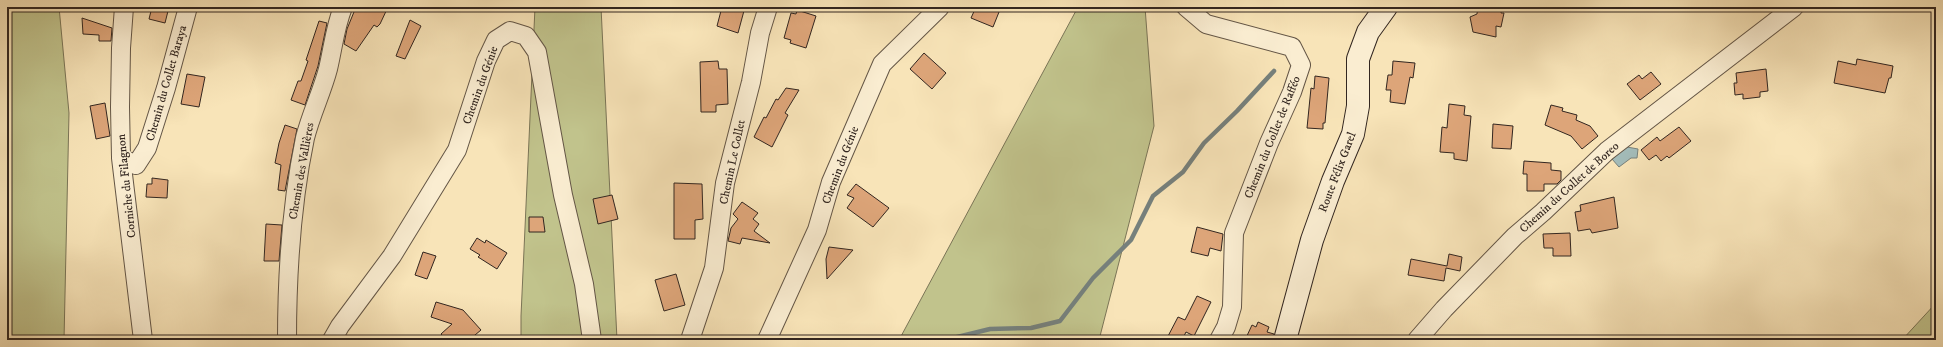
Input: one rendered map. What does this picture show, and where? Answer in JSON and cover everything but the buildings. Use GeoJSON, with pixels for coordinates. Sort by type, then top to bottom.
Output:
{"type":"FeatureCollection","features":[{"type":"Feature","properties":{"kind":"street","name":"Corniche du Filagnon"},"geometry":{"type":"LineString","coordinates":[[124,7],[121,48],[121,158],[143,340]]}},
{"type":"Feature","properties":{"kind":"street","name":"Chemin du Collet Baraya"},"geometry":{"type":"LineString","coordinates":[[121,158],[136,165],[147,148],[166,88],[188,7]]}},
{"type":"Feature","properties":{"kind":"street","name":"Chemin des Vallières"},"geometry":{"type":"LineString","coordinates":[[287,340],[289,244],[305,138],[313,109],[328,70],[342,7]]}},
{"type":"Feature","properties":{"kind":"street","name":"Chemin Le Collet"},"geometry":{"type":"LineString","coordinates":[[690,340],[714,268],[725,183],[751,82],[760,33],[768,7]]}},
{"type":"Feature","properties":{"kind":"street","name":"Chemin du Génie"},"geometry":{"type":"LineString","coordinates":[[767,340],[817,230],[831,182],[882,64],[940,7]]}},
{"type":"Feature","properties":{"kind":"street","name":"Chemin du Collet de Rafféo"},"geometry":{"type":"LineString","coordinates":[[1186,7],[1206,24],[1292,47],[1301,65],[1292,92],[1269,143],[1234,233],[1232,307],[1226,327],[1219,340]]}},
{"type":"Feature","properties":{"kind":"street","name":"Route Félix Garel"},"geometry":{"type":"LineString","coordinates":[[1285,340],[1312,240],[1356,122],[1358,59],[1368,32],[1386,7]]}},
{"type":"Feature","properties":{"kind":"street","name":"Chemin du Collet de Boreo"},"geometry":{"type":"LineString","coordinates":[[1417,340],[1444,309],[1515,236],[1543,212],[1607,151],[1794,7]]}},
{"type":"Feature","properties":{"kind":"street","name":"Chemin du Génie"},"geometry":{"type":"LineString","coordinates":[[332,340],[340,326],[392,256],[457,150],[486,61],[496,40],[510,32],[526,36],[537,52],[563,195],[584,284],[592,340]]}},
{"type":"Feature","properties":{"kind":"green space"},"geometry":{"type":"Polygon","coordinates":[[[7,7],[59,7],[69,113],[64,340],[7,340],[7,7]]]}},
{"type":"Feature","properties":{"kind":"green space"},"geometry":{"type":"Polygon","coordinates":[[[535,7],[601,7],[617,340],[521,340],[535,7]]]}},
{"type":"Feature","properties":{"kind":"green space"},"geometry":{"type":"Polygon","coordinates":[[[1078,7],[1145,7],[1154,126],[1099,340],[899,340],[1078,7]]]}},
{"type":"Feature","properties":{"kind":"green space"},"geometry":{"type":"Polygon","coordinates":[[[1936,303],[1936,340],[1902,340],[1936,303]]]}},
{"type":"Feature","properties":{"kind":"water"},"geometry":{"type":"Polygon","coordinates":[[[1627,147],[1638,149],[1637,158],[1631,158],[1619,167],[1612,159],[1627,147]]]}},
{"type":"Feature","properties":{"kind":"waterway"},"geometry":{"type":"LineString","coordinates":[[945,340],[990,329],[1031,328],[1060,321],[1093,278],[1131,240],[1153,196],[1183,172],[1204,143],[1237,111],[1274,71]]}}]}
